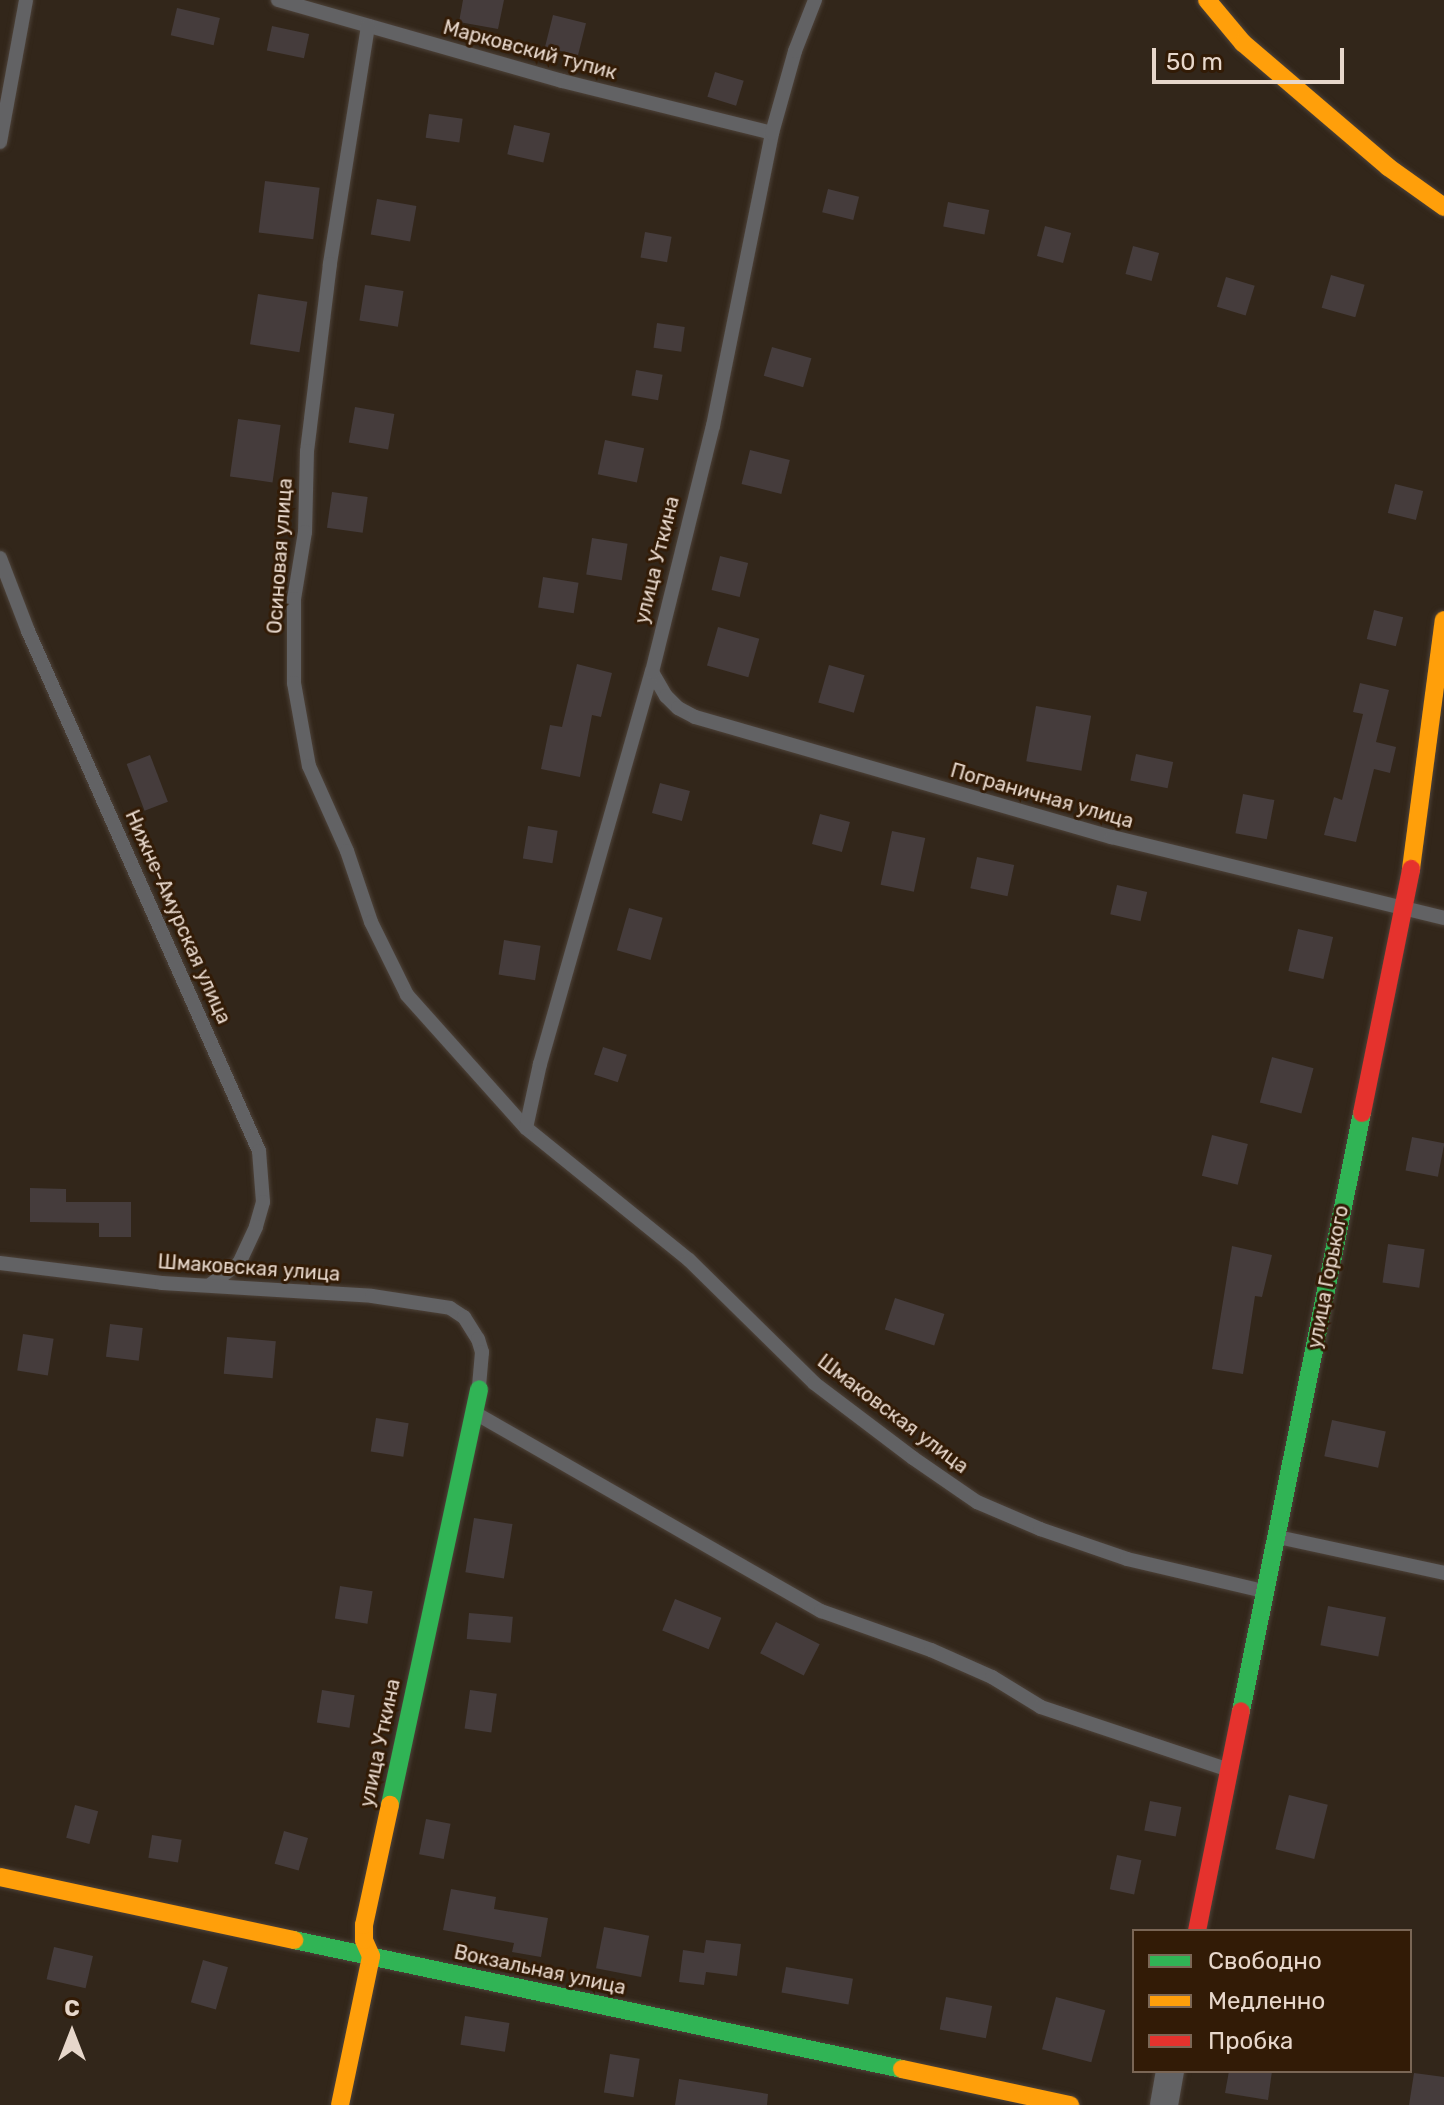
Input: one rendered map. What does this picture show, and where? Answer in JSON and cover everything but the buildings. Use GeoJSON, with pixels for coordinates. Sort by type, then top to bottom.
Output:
{"type":"FeatureCollection","features":[{"type":"Feature","properties":{"kind":"street"},"geometry":{"type":"LineString","coordinates":[[1207,0],[1243,43],[1388,167],[1444,207]]}},
{"type":"Feature","properties":{"kind":"street","name":"улица Горького"},"geometry":{"type":"LineString","coordinates":[[1197,1929],[1339,1221],[1406,908],[1444,620]]}},
{"type":"Feature","properties":{"kind":"street","name":"улица Уткина"},"geometry":{"type":"LineString","coordinates":[[340,2105],[371,1956],[364,1940],[364,1925],[479,1389]]}},
{"type":"Feature","properties":{"kind":"street","name":"Вокзальная улица"},"geometry":{"type":"LineString","coordinates":[[0,1877],[1070,2105]]}},
{"type":"Feature","properties":{"kind":"street"},"geometry":{"type":"LineString","coordinates":[[1164,2105],[1170,2073]]}},
{"type":"Feature","properties":{"kind":"lane"},"geometry":{"type":"LineString","coordinates":[[0,142],[26,0]]}},
{"type":"Feature","properties":{"kind":"lane","name":"Марковский тупик"},"geometry":{"type":"LineString","coordinates":[[278,0],[562,81],[772,133]]}},
{"type":"Feature","properties":{"kind":"lane","name":"улица Уткина"},"geometry":{"type":"LineString","coordinates":[[526,1128],[540,1064],[652,672],[713,426],[772,133],[795,51],[815,0]]}},
{"type":"Feature","properties":{"kind":"lane","name":"Осиновая улица"},"geometry":{"type":"LineString","coordinates":[[368,26],[330,264],[309,437],[305,532],[294,599],[294,683],[309,766],[347,851],[371,922],[407,995],[490,1088]]}},
{"type":"Feature","properties":{"kind":"lane","name":"Нижне-Амурская улица"},"geometry":{"type":"LineString","coordinates":[[0,558],[28,631],[259,1151],[263,1202],[256,1227],[239,1263],[211,1284]]}},
{"type":"Feature","properties":{"kind":"lane","name":"Пограничная улица"},"geometry":{"type":"LineString","coordinates":[[652,672],[666,696],[678,708],[695,717],[1112,837],[1444,918]]}},
{"type":"Feature","properties":{"kind":"lane","name":"Шмаковская улица"},"geometry":{"type":"LineString","coordinates":[[490,1088],[526,1128],[689,1260],[814,1383],[977,1502],[1040,1529],[1127,1559],[1267,1592]]}},
{"type":"Feature","properties":{"kind":"lane","name":"Шмаковская улица"},"geometry":{"type":"LineString","coordinates":[[0,1263],[162,1283],[372,1296],[450,1308],[464,1317],[478,1339],[482,1352],[479,1389]]}},
{"type":"Feature","properties":{"kind":"lane"},"geometry":{"type":"LineString","coordinates":[[474,1412],[821,1611],[980,1671],[1041,1707],[1230,1770]]}},
{"type":"Feature","properties":{"kind":"lane"},"geometry":{"type":"LineString","coordinates":[[1278,1537],[1444,1573]]}},
{"type":"Feature","properties":{"kind":"traffic: fast"},"geometry":{"type":"LineString","coordinates":[[1241,1711],[1362,1113]]}},
{"type":"Feature","properties":{"kind":"traffic: fast"},"geometry":{"type":"LineString","coordinates":[[390,1805],[479,1389]]}},
{"type":"Feature","properties":{"kind":"traffic: fast"},"geometry":{"type":"LineString","coordinates":[[294,1940],[902,2069]]}},
{"type":"Feature","properties":{"kind":"traffic: slow"},"geometry":{"type":"LineString","coordinates":[[1207,0],[1243,43],[1388,167],[1444,207]]}},
{"type":"Feature","properties":{"kind":"traffic: slow"},"geometry":{"type":"LineString","coordinates":[[1411,869],[1444,620]]}},
{"type":"Feature","properties":{"kind":"traffic: slow"},"geometry":{"type":"LineString","coordinates":[[340,2105],[371,1956],[364,1940],[364,1925],[390,1805]]}},
{"type":"Feature","properties":{"kind":"traffic: slow"},"geometry":{"type":"LineString","coordinates":[[0,1877],[294,1940]]}},
{"type":"Feature","properties":{"kind":"traffic: slow"},"geometry":{"type":"LineString","coordinates":[[902,2069],[1070,2105]]}},
{"type":"Feature","properties":{"kind":"traffic: jam"},"geometry":{"type":"LineString","coordinates":[[1362,1113],[1411,869]]}},
{"type":"Feature","properties":{"kind":"traffic: jam"},"geometry":{"type":"LineString","coordinates":[[1197,1929],[1241,1711]]}}]}
